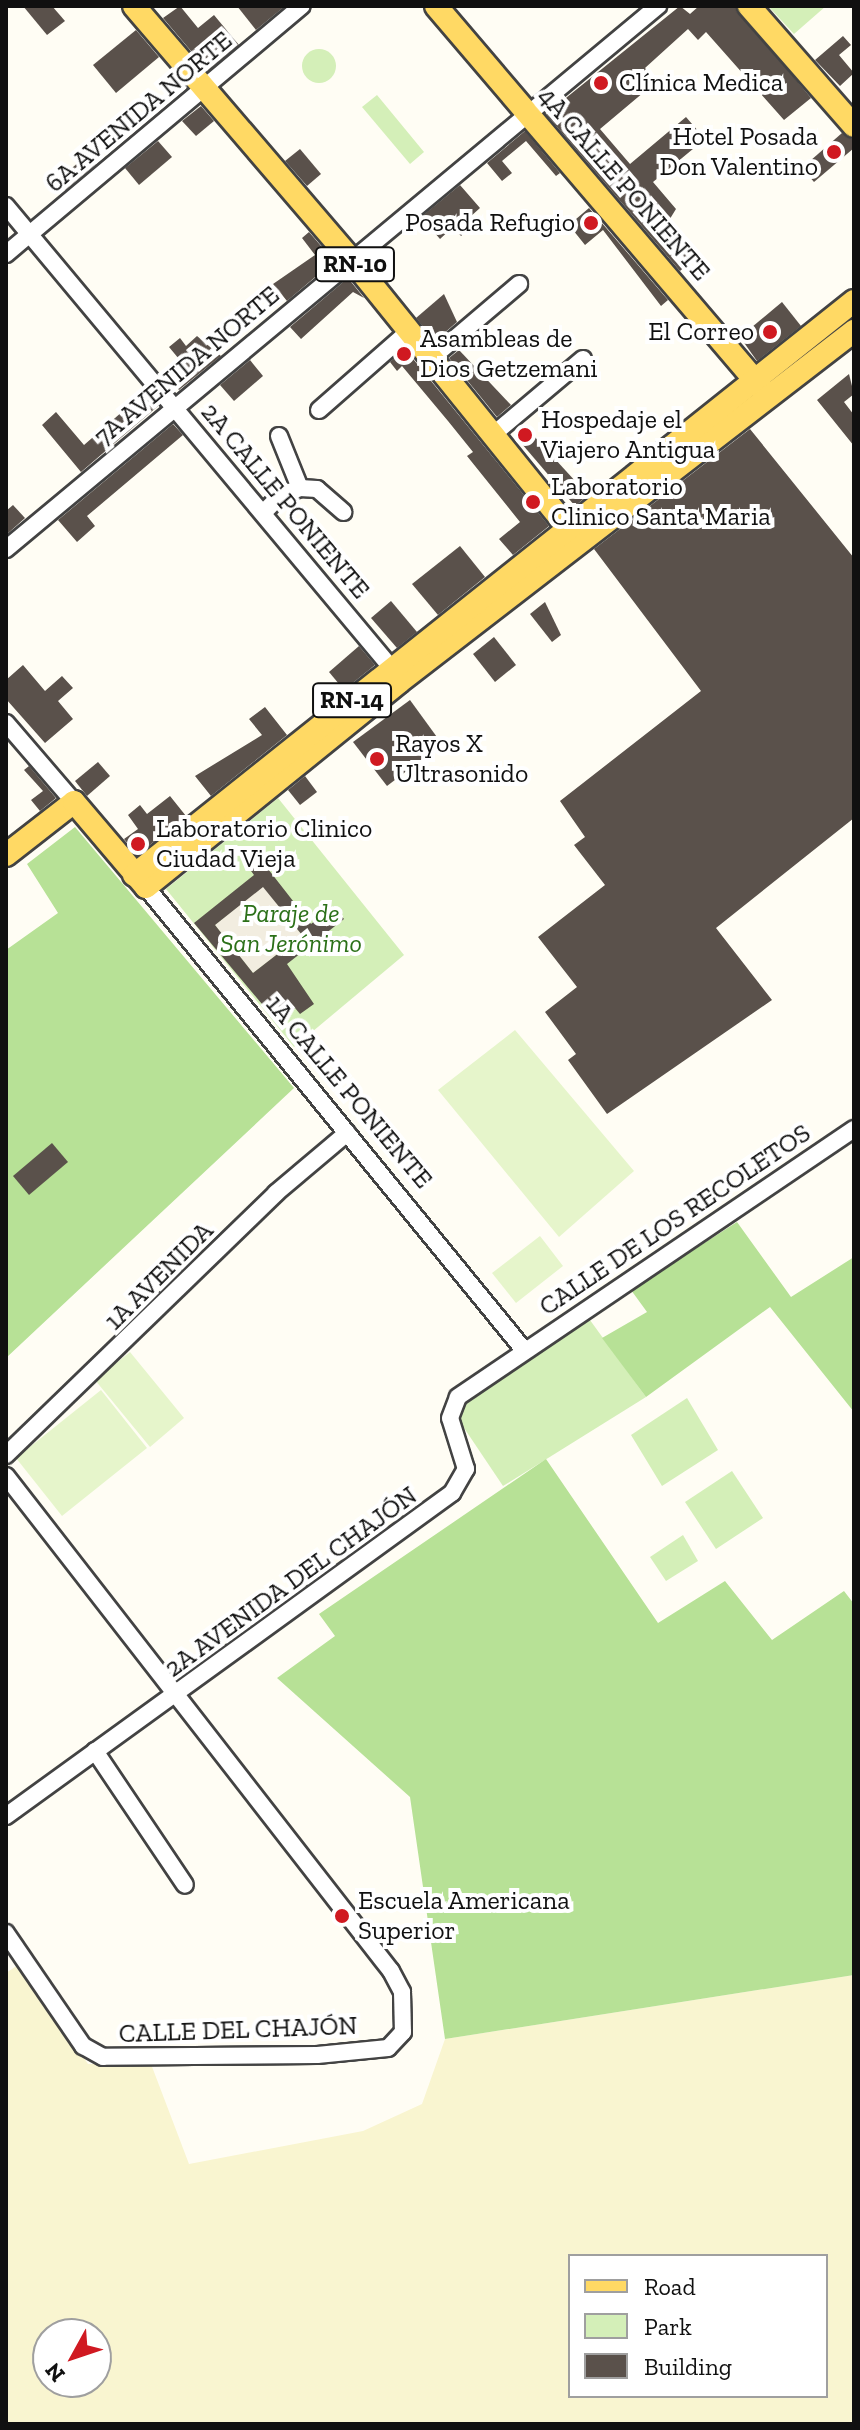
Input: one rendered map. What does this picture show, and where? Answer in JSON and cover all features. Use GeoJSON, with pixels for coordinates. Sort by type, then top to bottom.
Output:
{"type":"FeatureCollection","features":[{"type":"Feature","properties":{"kind":"main road","name":"RN-10"},"geometry":{"type":"LineString","coordinates":[[134,6],[433,357],[576,535]]}},
{"type":"Feature","properties":{"kind":"main road","name":"4A CALLE PONIENTE"},"geometry":{"type":"LineString","coordinates":[[436,6],[769,398]]}},
{"type":"Feature","properties":{"kind":"main road"},"geometry":{"type":"LineString","coordinates":[[749,6],[854,126]]}},
{"type":"Feature","properties":{"kind":"main road","name":"RN-14"},"geometry":{"type":"LineString","coordinates":[[576,535],[755,379],[854,301]]}},
{"type":"Feature","properties":{"kind":"main road","name":"RN-14"},"geometry":{"type":"LineString","coordinates":[[140,881],[396,674],[576,535],[852,337]]}},
{"type":"Feature","properties":{"kind":"main road"},"geometry":{"type":"LineString","coordinates":[[6,855],[74,802]]}},
{"type":"Feature","properties":{"kind":"main road","name":"1A CALLE PONIENTE"},"geometry":{"type":"LineString","coordinates":[[74,802],[140,881]]}},
{"type":"Feature","properties":{"kind":"street","name":"6A AVENIDA NORTE"},"geometry":{"type":"LineString","coordinates":[[6,254],[302,6]]}},
{"type":"Feature","properties":{"kind":"street","name":"7A AVENIDA NORTE"},"geometry":{"type":"LineString","coordinates":[[6,549],[658,6]]}},
{"type":"Feature","properties":{"kind":"street","name":"2A CALLE PONIENTE"},"geometry":{"type":"LineString","coordinates":[[6,206],[396,674]]}},
{"type":"Feature","properties":{"kind":"street"},"geometry":{"type":"LineString","coordinates":[[433,357],[519,284]]}},
{"type":"Feature","properties":{"kind":"street"},"geometry":{"type":"LineString","coordinates":[[319,410],[410,330]]}},
{"type":"Feature","properties":{"kind":"street"},"geometry":{"type":"LineString","coordinates":[[495,433],[583,359]]}},
{"type":"Feature","properties":{"kind":"street"},"geometry":{"type":"LineString","coordinates":[[279,436],[300,488]]}},
{"type":"Feature","properties":{"kind":"street"},"geometry":{"type":"LineString","coordinates":[[264,512],[280,496],[300,488],[317,489],[343,512]]}},
{"type":"Feature","properties":{"kind":"street","name":"1A CALLE PONIENTE"},"geometry":{"type":"LineString","coordinates":[[6,723],[74,802]]}},
{"type":"Feature","properties":{"kind":"street","name":"1A CALLE PONIENTE"},"geometry":{"type":"LineString","coordinates":[[140,881],[524,1350]]}},
{"type":"Feature","properties":{"kind":"street","name":"CALLE DE LOS RECOLETOS"},"geometry":{"type":"LineString","coordinates":[[524,1350],[854,1129]]}},
{"type":"Feature","properties":{"kind":"street","name":"1A AVENIDA"},"geometry":{"type":"LineString","coordinates":[[6,1455],[276,1193],[347,1133]]}},
{"type":"Feature","properties":{"kind":"street","name":"2A AVENIDA DEL CHAJÓN"},"geometry":{"type":"LineString","coordinates":[[6,1816],[176,1696],[458,1488],[466,1463],[450,1423],[452,1407],[524,1350]]}},
{"type":"Feature","properties":{"kind":"street"},"geometry":{"type":"LineString","coordinates":[[6,1476],[176,1696]]}},
{"type":"Feature","properties":{"kind":"street","name":"CALLE DEL CHAJÓN"},"geometry":{"type":"LineString","coordinates":[[6,1933],[83,2046],[103,2057],[317,2055],[398,2042],[403,1998],[396,1978],[176,1696]]}},
{"type":"Feature","properties":{"kind":"street"},"geometry":{"type":"LineString","coordinates":[[95,1751],[185,1885]]}},
{"type":"Feature","properties":{"kind":"shaded area"},"geometry":{"type":"Polygon","coordinates":[[[263,886],[302,935],[253,973],[215,925],[263,886]]]}},
{"type":"Feature","properties":{"kind":"shaded area"},"geometry":{"type":"Polygon","coordinates":[[[21,1963],[88,2064],[151,2064],[189,2164],[363,2131],[422,2104],[445,2039],[854,1975],[854,2424],[6,2424],[6,1973],[21,1963]]]}},
{"type":"Feature","properties":{"kind":"green space"},"geometry":{"type":"Polygon","coordinates":[[[768,6],[826,6],[794,34],[768,6]]]}},
{"type":"Feature","properties":{"kind":"green space"},"geometry":{"type":"Polygon","coordinates":[[[319,49],[331,54],[336,66],[331,78],[319,83],[307,78],[302,66],[307,54],[319,49]]]}},
{"type":"Feature","properties":{"kind":"green space"},"geometry":{"type":"Polygon","coordinates":[[[377,95],[424,152],[410,164],[362,107],[377,95]]]}},
{"type":"Feature","properties":{"kind":"green space","name":"Paraje de San Jerónimo"},"geometry":{"type":"Polygon","coordinates":[[[278,798],[404,955],[294,1047],[166,889],[278,798]]]}},
{"type":"Feature","properties":{"kind":"green space"},"geometry":{"type":"Polygon","coordinates":[[[75,827],[294,1088],[6,1358],[6,950],[58,913],[27,864],[75,827]]]}},
{"type":"Feature","properties":{"kind":"green space"},"geometry":{"type":"Polygon","coordinates":[[[515,1030],[634,1171],[559,1237],[438,1090],[515,1030]]]}},
{"type":"Feature","properties":{"kind":"green space"},"geometry":{"type":"Polygon","coordinates":[[[737,1222],[791,1297],[854,1257],[854,1412],[770,1307],[646,1397],[602,1338],[647,1312],[631,1290],[737,1222]]]}},
{"type":"Feature","properties":{"kind":"green space"},"geometry":{"type":"Polygon","coordinates":[[[540,1236],[563,1266],[516,1303],[492,1273],[540,1236]]]}},
{"type":"Feature","properties":{"kind":"green space"},"geometry":{"type":"Polygon","coordinates":[[[587,1316],[646,1397],[503,1486],[456,1416],[461,1402],[587,1316]]]}},
{"type":"Feature","properties":{"kind":"green space"},"geometry":{"type":"Polygon","coordinates":[[[130,1352],[184,1418],[150,1447],[95,1380],[130,1352]]]}},
{"type":"Feature","properties":{"kind":"green space"},"geometry":{"type":"Polygon","coordinates":[[[101,1390],[147,1448],[62,1516],[16,1458],[101,1390]]]}},
{"type":"Feature","properties":{"kind":"green space"},"geometry":{"type":"Polygon","coordinates":[[[687,1398],[718,1450],[662,1486],[631,1435],[687,1398]]]}},
{"type":"Feature","properties":{"kind":"green space"},"geometry":{"type":"Polygon","coordinates":[[[546,1459],[658,1623],[725,1581],[772,1640],[844,1591],[854,1604],[854,1975],[445,2039],[410,1797],[277,1678],[335,1636],[319,1614],[546,1459]]]}},
{"type":"Feature","properties":{"kind":"green space"},"geometry":{"type":"Polygon","coordinates":[[[732,1471],[763,1518],[716,1549],[685,1502],[732,1471]]]}},
{"type":"Feature","properties":{"kind":"green space"},"geometry":{"type":"Polygon","coordinates":[[[683,1535],[698,1561],[666,1581],[650,1557],[683,1535]]]}},
{"type":"Feature","properties":{"kind":"building"},"geometry":{"type":"Polygon","coordinates":[[[23,6],[52,6],[65,21],[47,35],[23,6]]]}},
{"type":"Feature","properties":{"kind":"building"},"geometry":{"type":"Polygon","coordinates":[[[180,6],[198,28],[214,15],[239,45],[208,71],[163,18],[180,6]]]}},
{"type":"Feature","properties":{"kind":"building"},"geometry":{"type":"Polygon","coordinates":[[[237,6],[285,6],[256,30],[237,6]]]}},
{"type":"Feature","properties":{"kind":"building"},"geometry":{"type":"Polygon","coordinates":[[[680,6],[690,14],[699,6],[735,6],[811,98],[784,120],[706,32],[698,40],[688,29],[645,68],[652,76],[645,82],[650,87],[600,129],[630,164],[686,117],[705,139],[653,182],[676,209],[668,222],[698,255],[680,271],[546,114],[680,6]]]}},
{"type":"Feature","properties":{"kind":"building"},"geometry":{"type":"Polygon","coordinates":[[[136,30],[159,57],[116,93],[93,65],[136,30]]]}},
{"type":"Feature","properties":{"kind":"building"},"geometry":{"type":"Polygon","coordinates":[[[843,36],[851,45],[839,55],[854,73],[840,86],[815,60],[843,36]]]}},
{"type":"Feature","properties":{"kind":"building"},"geometry":{"type":"Polygon","coordinates":[[[201,106],[214,121],[196,136],[182,121],[201,106]]]}},
{"type":"Feature","properties":{"kind":"building"},"geometry":{"type":"Polygon","coordinates":[[[525,131],[560,173],[556,176],[526,141],[502,161],[512,173],[502,181],[487,163],[525,131]]]}},
{"type":"Feature","properties":{"kind":"building","name":"Hotel Posada Don Valentino"},"geometry":{"type":"Polygon","coordinates":[[[842,133],[854,140],[854,148],[814,182],[802,168],[842,133]]]}},
{"type":"Feature","properties":{"kind":"building"},"geometry":{"type":"Polygon","coordinates":[[[158,141],[172,157],[139,185],[125,168],[158,141]]]}},
{"type":"Feature","properties":{"kind":"building"},"geometry":{"type":"Polygon","coordinates":[[[300,149],[321,174],[307,186],[285,161],[300,149]]]}},
{"type":"Feature","properties":{"kind":"building"},"geometry":{"type":"Polygon","coordinates":[[[88,154],[96,164],[65,190],[57,181],[88,154]]]}},
{"type":"Feature","properties":{"kind":"building"},"geometry":{"type":"Polygon","coordinates":[[[460,185],[480,208],[470,217],[476,223],[461,236],[453,227],[440,239],[421,217],[460,185]]]}},
{"type":"Feature","properties":{"kind":"building"},"geometry":{"type":"Polygon","coordinates":[[[589,208],[668,300],[661,306],[603,230],[585,245],[569,225],[589,208]]]}},
{"type":"Feature","properties":{"kind":"building"},"geometry":{"type":"Polygon","coordinates":[[[309,232],[334,261],[287,301],[273,284],[315,255],[302,238],[309,232]]]}},
{"type":"Feature","properties":{"kind":"building"},"geometry":{"type":"Polygon","coordinates":[[[348,278],[364,298],[353,292],[301,339],[290,327],[348,278]]]}},
{"type":"Feature","properties":{"kind":"building"},"geometry":{"type":"Polygon","coordinates":[[[444,294],[457,322],[435,341],[416,318],[444,294]]]}},
{"type":"Feature","properties":{"kind":"building","name":"El Correo"},"geometry":{"type":"Polygon","coordinates":[[[782,302],[801,326],[757,361],[740,337],[782,302]]]}},
{"type":"Feature","properties":{"kind":"building"},"geometry":{"type":"Polygon","coordinates":[[[197,336],[221,356],[179,390],[169,378],[184,365],[169,347],[180,338],[186,346],[197,336]]]}},
{"type":"Feature","properties":{"kind":"building"},"geometry":{"type":"Polygon","coordinates":[[[405,349],[549,526],[513,555],[499,539],[520,522],[467,456],[473,452],[448,421],[402,366],[397,371],[390,362],[405,349]]]}},
{"type":"Feature","properties":{"kind":"building"},"geometry":{"type":"Polygon","coordinates":[[[459,350],[511,405],[497,417],[449,358],[459,350]]]}},
{"type":"Feature","properties":{"kind":"building"},"geometry":{"type":"Polygon","coordinates":[[[250,360],[263,376],[234,401],[220,385],[250,360]]]}},
{"type":"Feature","properties":{"kind":"building"},"geometry":{"type":"Polygon","coordinates":[[[849,374],[854,394],[844,402],[854,415],[854,446],[817,400],[849,374]]]}},
{"type":"Feature","properties":{"kind":"building"},"geometry":{"type":"Polygon","coordinates":[[[146,391],[158,406],[81,472],[42,425],[56,412],[84,445],[146,391]]]}},
{"type":"Feature","properties":{"kind":"building"},"geometry":{"type":"Polygon","coordinates":[[[173,424],[183,435],[87,516],[95,526],[77,542],[58,520],[173,424]]]}},
{"type":"Feature","properties":{"kind":"building"},"geometry":{"type":"Polygon","coordinates":[[[750,429],[854,558],[854,818],[716,928],[772,1000],[607,1114],[568,1060],[576,1054],[545,1012],[577,987],[538,937],[605,885],[574,845],[585,837],[560,801],[701,691],[594,549],[750,429]]]}},
{"type":"Feature","properties":{"kind":"building"},"geometry":{"type":"Polygon","coordinates":[[[533,435],[588,495],[575,506],[522,444],[533,435]]]}},
{"type":"Feature","properties":{"kind":"building"},"geometry":{"type":"Polygon","coordinates":[[[13,505],[25,518],[6,535],[6,511],[13,505]]]}},
{"type":"Feature","properties":{"kind":"building"},"geometry":{"type":"Polygon","coordinates":[[[460,546],[485,577],[438,615],[412,584],[460,546]]]}},
{"type":"Feature","properties":{"kind":"building"},"geometry":{"type":"Polygon","coordinates":[[[391,601],[417,632],[397,648],[371,618],[391,601]]]}},
{"type":"Feature","properties":{"kind":"building"},"geometry":{"type":"Polygon","coordinates":[[[545,602],[561,635],[552,642],[530,614],[545,602]]]}},
{"type":"Feature","properties":{"kind":"building"},"geometry":{"type":"Polygon","coordinates":[[[494,637],[516,665],[495,682],[473,654],[494,637]]]}},
{"type":"Feature","properties":{"kind":"building"},"geometry":{"type":"Polygon","coordinates":[[[359,646],[375,665],[344,690],[329,672],[359,646]]]}},
{"type":"Feature","properties":{"kind":"building"},"geometry":{"type":"Polygon","coordinates":[[[23,665],[45,691],[62,676],[73,688],[58,701],[73,719],[45,743],[6,699],[6,680],[23,665]]]}},
{"type":"Feature","properties":{"kind":"building"},"geometry":{"type":"Polygon","coordinates":[[[410,700],[442,744],[387,786],[353,742],[410,700]]]}},
{"type":"Feature","properties":{"kind":"building"},"geometry":{"type":"Polygon","coordinates":[[[265,707],[287,735],[211,796],[195,776],[262,735],[249,719],[265,707]]]}},
{"type":"Feature","properties":{"kind":"building"},"geometry":{"type":"Polygon","coordinates":[[[98,762],[110,776],[87,796],[75,781],[98,762]]]}},
{"type":"Feature","properties":{"kind":"building"},"geometry":{"type":"Polygon","coordinates":[[[29,766],[56,798],[40,811],[31,800],[43,791],[24,770],[29,766]]]}},
{"type":"Feature","properties":{"kind":"building"},"geometry":{"type":"Polygon","coordinates":[[[305,776],[317,792],[300,805],[288,790],[305,776]]]}},
{"type":"Feature","properties":{"kind":"building"},"geometry":{"type":"Polygon","coordinates":[[[170,796],[186,816],[137,855],[124,839],[138,829],[128,815],[140,805],[147,814],[170,796]]]}},
{"type":"Feature","properties":{"kind":"building"},"geometry":{"type":"Polygon","coordinates":[[[254,851],[311,924],[334,906],[344,919],[287,964],[314,1004],[300,1014],[295,1008],[277,1022],[194,923],[254,875],[243,860],[254,851]],[[263,887],[215,925],[253,973],[302,935],[263,887]]]}},
{"type":"Feature","properties":{"kind":"building"},"geometry":{"type":"Polygon","coordinates":[[[52,1143],[68,1162],[29,1195],[13,1176],[52,1143]]]}},
{"type":"Feature","properties":{"kind":"place","name":"Clínica Medica"},"geometry":{"type":"Point","coordinates":[601,83]}},
{"type":"Feature","properties":{"kind":"place","name":"Hotel Posada Don Valentino"},"geometry":{"type":"Point","coordinates":[834,152]}},
{"type":"Feature","properties":{"kind":"place","name":"Posada Refugio"},"geometry":{"type":"Point","coordinates":[591,223]}},
{"type":"Feature","properties":{"kind":"place","name":"El Correo"},"geometry":{"type":"Point","coordinates":[770,332]}},
{"type":"Feature","properties":{"kind":"place","name":"Asambleas de Dios Getzemani"},"geometry":{"type":"Point","coordinates":[404,354]}},
{"type":"Feature","properties":{"kind":"place","name":"Hospedaje el Viajero Antigua"},"geometry":{"type":"Point","coordinates":[525,435]}},
{"type":"Feature","properties":{"kind":"place","name":"Laboratorio Clinico Santa Maria"},"geometry":{"type":"Point","coordinates":[533,502]}},
{"type":"Feature","properties":{"kind":"place","name":"Rayos X Ultrasonido"},"geometry":{"type":"Point","coordinates":[377,759]}},
{"type":"Feature","properties":{"kind":"place","name":"Laboratorio Clinico Ciudad Vieja"},"geometry":{"type":"Point","coordinates":[138,844]}},
{"type":"Feature","properties":{"kind":"place","name":"Escuela Americana Superior"},"geometry":{"type":"Point","coordinates":[342,1916]}}]}
